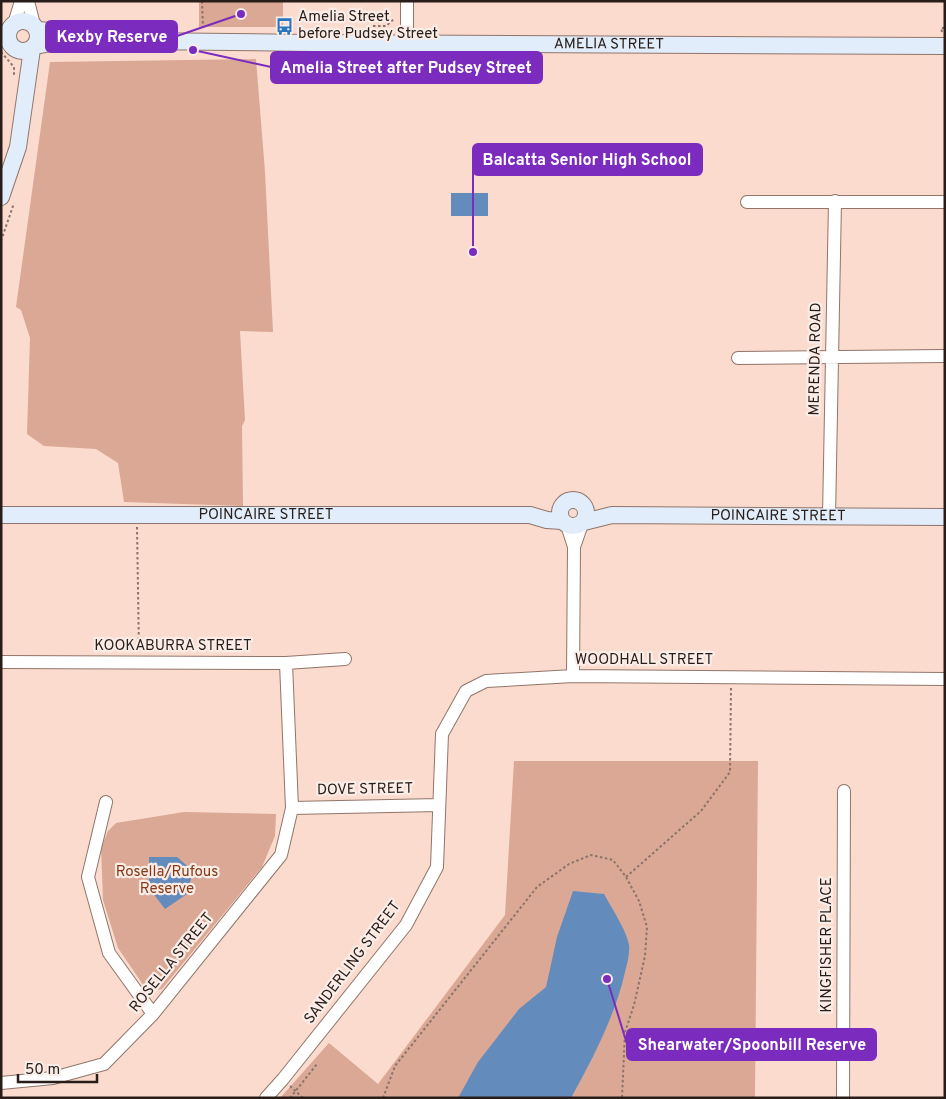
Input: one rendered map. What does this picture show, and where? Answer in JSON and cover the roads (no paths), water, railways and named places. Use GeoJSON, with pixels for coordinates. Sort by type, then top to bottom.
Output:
{"type":"FeatureCollection","features":[{"type":"Feature","properties":{"kind":"main road"},"geometry":{"type":"LineString","coordinates":[[8,197],[18,147],[24,98],[30,74],[21,43],[24,21],[9,27],[8,40],[21,43]]}},
{"type":"Feature","properties":{"kind":"main road","name":"AMELIA STREET"},"geometry":{"type":"LineString","coordinates":[[21,43],[73,32],[368,33],[407,39],[945,46]]}},
{"type":"Feature","properties":{"kind":"main road","name":"AMELIA STREET"},"geometry":{"type":"LineString","coordinates":[[21,43],[67,40],[91,44],[137,41],[945,35]]}},
{"type":"Feature","properties":{"kind":"main road","name":"POINCAIRE STREET"},"geometry":{"type":"LineString","coordinates":[[530,515],[565,503],[560,512],[576,520]]}},
{"type":"Feature","properties":{"kind":"main road","name":"POINCAIRE STREET"},"geometry":{"type":"LineString","coordinates":[[1,515],[530,515],[576,520],[612,515],[945,517]]}},
{"type":"Feature","properties":{"kind":"street"},"geometry":{"type":"LineString","coordinates":[[9,27],[21,1]]}},
{"type":"Feature","properties":{"kind":"street"},"geometry":{"type":"LineString","coordinates":[[21,43],[28,1]]}},
{"type":"Feature","properties":{"kind":"street"},"geometry":{"type":"LineString","coordinates":[[407,1],[407,39]]}},
{"type":"Feature","properties":{"kind":"street","name":"MERENDA ROAD"},"geometry":{"type":"LineString","coordinates":[[829,517],[835,201]]}},
{"type":"Feature","properties":{"kind":"street"},"geometry":{"type":"LineString","coordinates":[[747,202],[945,202]]}},
{"type":"Feature","properties":{"kind":"street"},"geometry":{"type":"LineString","coordinates":[[738,358],[945,356]]}},
{"type":"Feature","properties":{"kind":"street"},"geometry":{"type":"LineString","coordinates":[[573,676],[576,520]]}},
{"type":"Feature","properties":{"kind":"street","name":"KOOKABURRA STREET"},"geometry":{"type":"LineString","coordinates":[[1,662],[286,663],[345,660]]}},
{"type":"Feature","properties":{"kind":"street","name":"ROSELLA STREET"},"geometry":{"type":"LineString","coordinates":[[1,1083],[53,1078],[104,1064],[152,1014],[281,855],[292,808],[286,663]]}},
{"type":"Feature","properties":{"kind":"street","name":"WOODHALL STREET"},"geometry":{"type":"LineString","coordinates":[[438,805],[442,734],[466,691],[486,681],[573,676],[945,679]]}},
{"type":"Feature","properties":{"kind":"street","name":"KINGFISHER PLACE"},"geometry":{"type":"LineString","coordinates":[[843,1098],[844,792]]}},
{"type":"Feature","properties":{"kind":"street"},"geometry":{"type":"LineString","coordinates":[[106,802],[88,876],[109,953],[152,1014]]}},
{"type":"Feature","properties":{"kind":"street","name":"DOVE STREET"},"geometry":{"type":"LineString","coordinates":[[292,808],[438,805]]}},
{"type":"Feature","properties":{"kind":"street","name":"SANDERLING STREET"},"geometry":{"type":"LineString","coordinates":[[266,1098],[406,925],[437,868],[438,805]]}},
{"type":"Feature","properties":{"kind":"water"},"geometry":{"type":"Polygon","coordinates":[[[451,193],[488,193],[488,216],[451,216],[451,193]]]}},
{"type":"Feature","properties":{"kind":"water"},"geometry":{"type":"Polygon","coordinates":[[[149,857],[177,857],[193,871],[187,894],[165,909],[149,888],[149,857]]]}},
{"type":"Feature","properties":{"kind":"water"},"geometry":{"type":"Polygon","coordinates":[[[573,891],[604,894],[628,939],[629,955],[621,988],[609,1021],[571,1098],[458,1098],[478,1062],[519,1009],[546,987],[557,937],[573,891]]]}},
{"type":"Feature","properties":{"kind":"place","name":"Kexby Reserve"},"geometry":{"type":"Point","coordinates":[241,14]}},
{"type":"Feature","properties":{"kind":"place","name":"Amelia Street before Pudsey Street"},"geometry":{"type":"Point","coordinates":[284,26]}},
{"type":"Feature","properties":{"kind":"place","name":"Amelia Street after Pudsey Street"},"geometry":{"type":"Point","coordinates":[193,50]}},
{"type":"Feature","properties":{"kind":"place","name":"Balcatta Senior High School"},"geometry":{"type":"Point","coordinates":[473,252]}},
{"type":"Feature","properties":{"kind":"place","name":"Shearwater/Spoonbill Reserve"},"geometry":{"type":"Point","coordinates":[607,979]}},
{"type":"Feature","properties":{"kind":"park label","name":"Rosella/Rufous Reserve"},"geometry":{"type":"Point","coordinates":[167,880]}}]}
